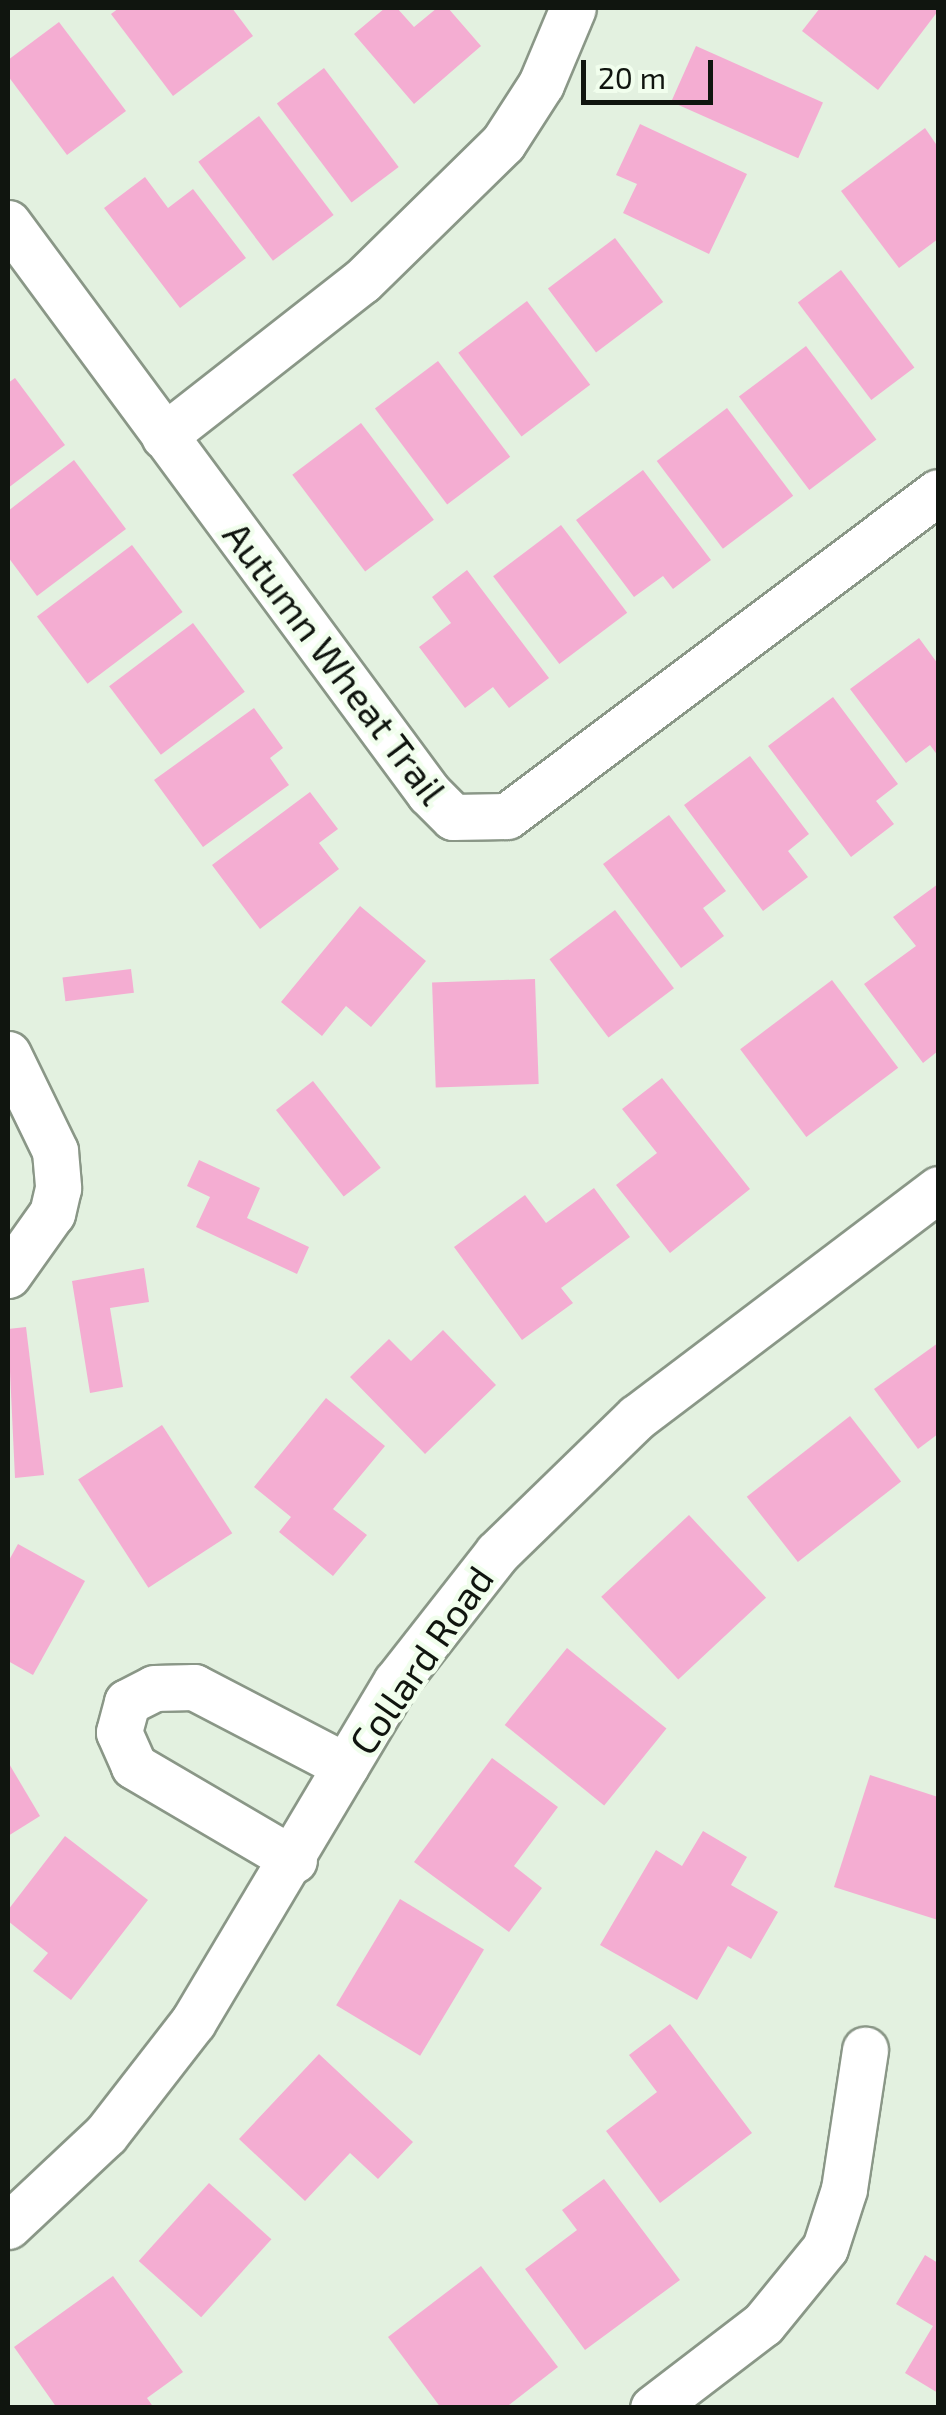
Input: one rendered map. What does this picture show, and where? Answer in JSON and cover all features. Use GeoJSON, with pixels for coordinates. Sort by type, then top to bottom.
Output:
{"type":"FeatureCollection","features":[{"type":"Feature","properties":{"kind":"street"},"geometry":{"type":"LineString","coordinates":[[164,436],[362,281],[504,142],[541,84],[572,8]]}},
{"type":"Feature","properties":{"kind":"street","name":"Autumn Wheat Trail"},"geometry":{"type":"LineString","coordinates":[[8,223],[453,817],[508,816],[938,492]]}},
{"type":"Feature","properties":{"kind":"street"},"geometry":{"type":"LineString","coordinates":[[8,1054],[55,1151],[58,1188],[52,1213],[8,1275]]}},
{"type":"Feature","properties":{"kind":"street","name":"Collard Road"},"geometry":{"type":"LineString","coordinates":[[8,2226],[106,2134],[150,2079],[294,1860],[346,1766],[447,1610],[558,1491],[708,1359],[938,1189]]}},
{"type":"Feature","properties":{"kind":"street"},"geometry":{"type":"LineString","coordinates":[[294,1860],[134,1766],[119,1732],[127,1702],[154,1688],[194,1687],[346,1766]]}},
{"type":"Feature","properties":{"kind":"street"},"geometry":{"type":"LineString","coordinates":[[653,2408],[764,2324],[825,2248],[844,2188],[865,2050]]}},
{"type":"Feature","properties":{"kind":"building"},"geometry":{"type":"Polygon","coordinates":[[[119,8],[232,8],[253,36],[173,96],[111,14],[119,8]]]}},
{"type":"Feature","properties":{"kind":"building"},"geometry":{"type":"Polygon","coordinates":[[[385,8],[397,8],[414,27],[437,8],[448,8],[481,46],[414,104],[354,34],[385,8]]]}},
{"type":"Feature","properties":{"kind":"building"},"geometry":{"type":"Polygon","coordinates":[[[820,8],[938,11],[878,90],[802,31],[820,8]]]}},
{"type":"Feature","properties":{"kind":"building"},"geometry":{"type":"Polygon","coordinates":[[[59,22],[126,111],[67,155],[8,76],[8,60],[59,22]]]}},
{"type":"Feature","properties":{"kind":"building"},"geometry":{"type":"Polygon","coordinates":[[[696,46],[823,103],[798,158],[671,102],[696,46]]]}},
{"type":"Feature","properties":{"kind":"building"},"geometry":{"type":"Polygon","coordinates":[[[324,68],[399,167],[352,203],[277,104],[324,68]]]}},
{"type":"Feature","properties":{"kind":"building"},"geometry":{"type":"Polygon","coordinates":[[[259,116],[334,215],[273,261],[198,162],[259,116]]]}},
{"type":"Feature","properties":{"kind":"building"},"geometry":{"type":"Polygon","coordinates":[[[640,124],[747,174],[709,254],[623,213],[637,184],[616,175],[640,124]]]}},
{"type":"Feature","properties":{"kind":"building"},"geometry":{"type":"Polygon","coordinates":[[[925,128],[938,147],[938,239],[899,268],[841,191],[925,128]]]}},
{"type":"Feature","properties":{"kind":"building"},"geometry":{"type":"Polygon","coordinates":[[[145,177],[168,208],[193,189],[246,258],[180,308],[104,208],[145,177]]]}},
{"type":"Feature","properties":{"kind":"building"},"geometry":{"type":"Polygon","coordinates":[[[615,238],[663,302],[596,352],[548,289],[615,238]]]}},
{"type":"Feature","properties":{"kind":"building"},"geometry":{"type":"Polygon","coordinates":[[[841,270],[914,367],[871,400],[798,302],[841,270]]]}},
{"type":"Feature","properties":{"kind":"building"},"geometry":{"type":"Polygon","coordinates":[[[527,301],[590,385],[522,437],[458,353],[527,301]]]}},
{"type":"Feature","properties":{"kind":"building"},"geometry":{"type":"Polygon","coordinates":[[[806,346],[876,439],[809,490],[739,397],[806,346]]]}},
{"type":"Feature","properties":{"kind":"building"},"geometry":{"type":"Polygon","coordinates":[[[438,361],[510,457],[447,504],[375,409],[438,361]]]}},
{"type":"Feature","properties":{"kind":"building"},"geometry":{"type":"Polygon","coordinates":[[[15,378],[65,445],[8,488],[8,383],[15,378]]]}},
{"type":"Feature","properties":{"kind":"building"},"geometry":{"type":"Polygon","coordinates":[[[727,408],[793,496],[723,549],[657,461],[727,408]]]}},
{"type":"Feature","properties":{"kind":"building"},"geometry":{"type":"Polygon","coordinates":[[[361,423],[434,520],[365,571],[292,475],[361,423]]]}},
{"type":"Feature","properties":{"kind":"building"},"geometry":{"type":"Polygon","coordinates":[[[74,460],[126,529],[37,596],[8,557],[8,511],[74,460]]]}},
{"type":"Feature","properties":{"kind":"building"},"geometry":{"type":"Polygon","coordinates":[[[643,470],[711,560],[673,589],[663,576],[634,597],[576,520],[643,470]]]}},
{"type":"Feature","properties":{"kind":"building"},"geometry":{"type":"Polygon","coordinates":[[[561,525],[627,613],[559,664],[493,576],[561,525]]]}},
{"type":"Feature","properties":{"kind":"building"},"geometry":{"type":"Polygon","coordinates":[[[132,545],[183,612],[88,684],[37,617],[132,545]]]}},
{"type":"Feature","properties":{"kind":"building"},"geometry":{"type":"Polygon","coordinates":[[[467,570],[549,678],[509,708],[493,687],[465,708],[419,647],[451,623],[432,597],[467,570]]]}},
{"type":"Feature","properties":{"kind":"building"},"geometry":{"type":"Polygon","coordinates":[[[193,623],[245,692],[161,755],[109,686],[193,623]]]}},
{"type":"Feature","properties":{"kind":"building"},"geometry":{"type":"Polygon","coordinates":[[[919,638],[938,664],[938,756],[930,745],[906,763],[850,689],[919,638]]]}},
{"type":"Feature","properties":{"kind":"building"},"geometry":{"type":"Polygon","coordinates":[[[833,697],[898,784],[876,801],[894,824],[851,857],[768,746],[833,697]]]}},
{"type":"Feature","properties":{"kind":"building"},"geometry":{"type":"Polygon","coordinates":[[[254,708],[283,748],[270,758],[289,785],[203,847],[154,780],[254,708]]]}},
{"type":"Feature","properties":{"kind":"building"},"geometry":{"type":"Polygon","coordinates":[[[750,756],[809,834],[788,851],[808,877],[763,911],[684,805],[750,756]]]}},
{"type":"Feature","properties":{"kind":"building"},"geometry":{"type":"Polygon","coordinates":[[[310,792],[338,829],[319,843],[339,869],[260,929],[212,865],[310,792]]]}},
{"type":"Feature","properties":{"kind":"building"},"geometry":{"type":"Polygon","coordinates":[[[669,815],[726,891],[703,908],[724,936],[681,968],[603,864],[669,815]]]}},
{"type":"Feature","properties":{"kind":"building"},"geometry":{"type":"Polygon","coordinates":[[[938,884],[938,1051],[923,1063],[864,984],[916,946],[893,917],[938,884]]]}},
{"type":"Feature","properties":{"kind":"building"},"geometry":{"type":"Polygon","coordinates":[[[360,906],[426,961],[371,1027],[346,1006],[322,1036],[281,1002],[360,906]]]}},
{"type":"Feature","properties":{"kind":"building"},"geometry":{"type":"Polygon","coordinates":[[[615,910],[674,988],[608,1038],[550,959],[615,910]]]}},
{"type":"Feature","properties":{"kind":"building"},"geometry":{"type":"Polygon","coordinates":[[[131,969],[134,993],[65,1001],[63,977],[131,969]]]}},
{"type":"Feature","properties":{"kind":"building"},"geometry":{"type":"Polygon","coordinates":[[[535,979],[539,1084],[436,1088],[432,983],[535,979]]]}},
{"type":"Feature","properties":{"kind":"building"},"geometry":{"type":"Polygon","coordinates":[[[832,980],[898,1068],[806,1137],[740,1049],[832,980]]]}},
{"type":"Feature","properties":{"kind":"building"},"geometry":{"type":"Polygon","coordinates":[[[662,1078],[750,1189],[670,1253],[616,1185],[657,1153],[622,1109],[662,1078]]]}},
{"type":"Feature","properties":{"kind":"building"},"geometry":{"type":"Polygon","coordinates":[[[313,1081],[381,1168],[344,1197],[276,1110],[313,1081]]]}},
{"type":"Feature","properties":{"kind":"building"},"geometry":{"type":"Polygon","coordinates":[[[199,1160],[260,1188],[247,1218],[309,1247],[297,1274],[196,1227],[210,1197],[187,1186],[199,1160]]]}},
{"type":"Feature","properties":{"kind":"building"},"geometry":{"type":"Polygon","coordinates":[[[594,1188],[630,1237],[561,1288],[573,1303],[522,1340],[454,1247],[525,1195],[546,1223],[594,1188]]]}},
{"type":"Feature","properties":{"kind":"building"},"geometry":{"type":"Polygon","coordinates":[[[144,1268],[149,1302],[110,1308],[123,1387],[90,1393],[72,1281],[144,1268]]]}},
{"type":"Feature","properties":{"kind":"building"},"geometry":{"type":"Polygon","coordinates":[[[26,1327],[44,1475],[15,1478],[8,1329],[26,1327]]]}},
{"type":"Feature","properties":{"kind":"building"},"geometry":{"type":"Polygon","coordinates":[[[443,1330],[496,1385],[425,1454],[350,1377],[389,1339],[411,1361],[443,1330]]]}},
{"type":"Feature","properties":{"kind":"building"},"geometry":{"type":"Polygon","coordinates":[[[938,1343],[938,1434],[918,1449],[874,1389],[938,1343]]]}},
{"type":"Feature","properties":{"kind":"building"},"geometry":{"type":"Polygon","coordinates":[[[326,1398],[385,1446],[333,1509],[367,1535],[333,1576],[279,1532],[291,1517],[254,1487],[326,1398]]]}},
{"type":"Feature","properties":{"kind":"building"},"geometry":{"type":"Polygon","coordinates":[[[850,1416],[901,1481],[798,1562],[747,1497],[850,1416]]]}},
{"type":"Feature","properties":{"kind":"building"},"geometry":{"type":"Polygon","coordinates":[[[162,1425],[232,1533],[148,1588],[78,1479],[162,1425]]]}},
{"type":"Feature","properties":{"kind":"building"},"geometry":{"type":"Polygon","coordinates":[[[689,1515],[766,1598],[678,1679],[601,1597],[689,1515]]]}},
{"type":"Feature","properties":{"kind":"building"},"geometry":{"type":"Polygon","coordinates":[[[18,1544],[85,1581],[33,1675],[8,1661],[8,1562],[18,1544]]]}},
{"type":"Feature","properties":{"kind":"building"},"geometry":{"type":"Polygon","coordinates":[[[567,1648],[666,1729],[604,1805],[505,1725],[567,1648]]]}},
{"type":"Feature","properties":{"kind":"building"},"geometry":{"type":"Polygon","coordinates":[[[492,1758],[558,1807],[514,1866],[542,1888],[509,1932],[414,1862],[492,1758]]]}},
{"type":"Feature","properties":{"kind":"building"},"geometry":{"type":"Polygon","coordinates":[[[8,1762],[40,1816],[8,1836],[8,1762]]]}},
{"type":"Feature","properties":{"kind":"building"},"geometry":{"type":"Polygon","coordinates":[[[870,1775],[938,1797],[938,1920],[834,1887],[870,1775]]]}},
{"type":"Feature","properties":{"kind":"building"},"geometry":{"type":"Polygon","coordinates":[[[703,1831],[747,1857],[731,1885],[778,1912],[751,1959],[728,1946],[697,2000],[600,1945],[656,1850],[682,1866],[703,1831]]]}},
{"type":"Feature","properties":{"kind":"building"},"geometry":{"type":"Polygon","coordinates":[[[65,1836],[148,1900],[71,2000],[33,1971],[48,1953],[8,1921],[8,1910],[65,1836]]]}},
{"type":"Feature","properties":{"kind":"building"},"geometry":{"type":"Polygon","coordinates":[[[400,1899],[484,1949],[420,2056],[336,2005],[400,1899]]]}},
{"type":"Feature","properties":{"kind":"building"},"geometry":{"type":"Polygon","coordinates":[[[670,2024],[752,2133],[660,2203],[606,2131],[657,2092],[629,2055],[670,2024]]]}},
{"type":"Feature","properties":{"kind":"building"},"geometry":{"type":"Polygon","coordinates":[[[319,2054],[413,2142],[378,2179],[350,2153],[305,2201],[239,2139],[319,2054]]]}},
{"type":"Feature","properties":{"kind":"building"},"geometry":{"type":"Polygon","coordinates":[[[604,2179],[680,2280],[585,2350],[525,2269],[577,2230],[562,2210],[604,2179]]]}},
{"type":"Feature","properties":{"kind":"building"},"geometry":{"type":"Polygon","coordinates":[[[209,2183],[271,2239],[201,2317],[139,2261],[209,2183]]]}},
{"type":"Feature","properties":{"kind":"building"},"geometry":{"type":"Polygon","coordinates":[[[925,2255],[938,2263],[938,2393],[905,2373],[933,2326],[896,2304],[925,2255]]]}},
{"type":"Feature","properties":{"kind":"building"},"geometry":{"type":"Polygon","coordinates":[[[481,2266],[558,2367],[505,2408],[441,2408],[388,2337],[481,2266]]]}},
{"type":"Feature","properties":{"kind":"building"},"geometry":{"type":"Polygon","coordinates":[[[113,2276],[183,2372],[147,2398],[154,2408],[57,2408],[14,2347],[113,2276]]]}}]}
